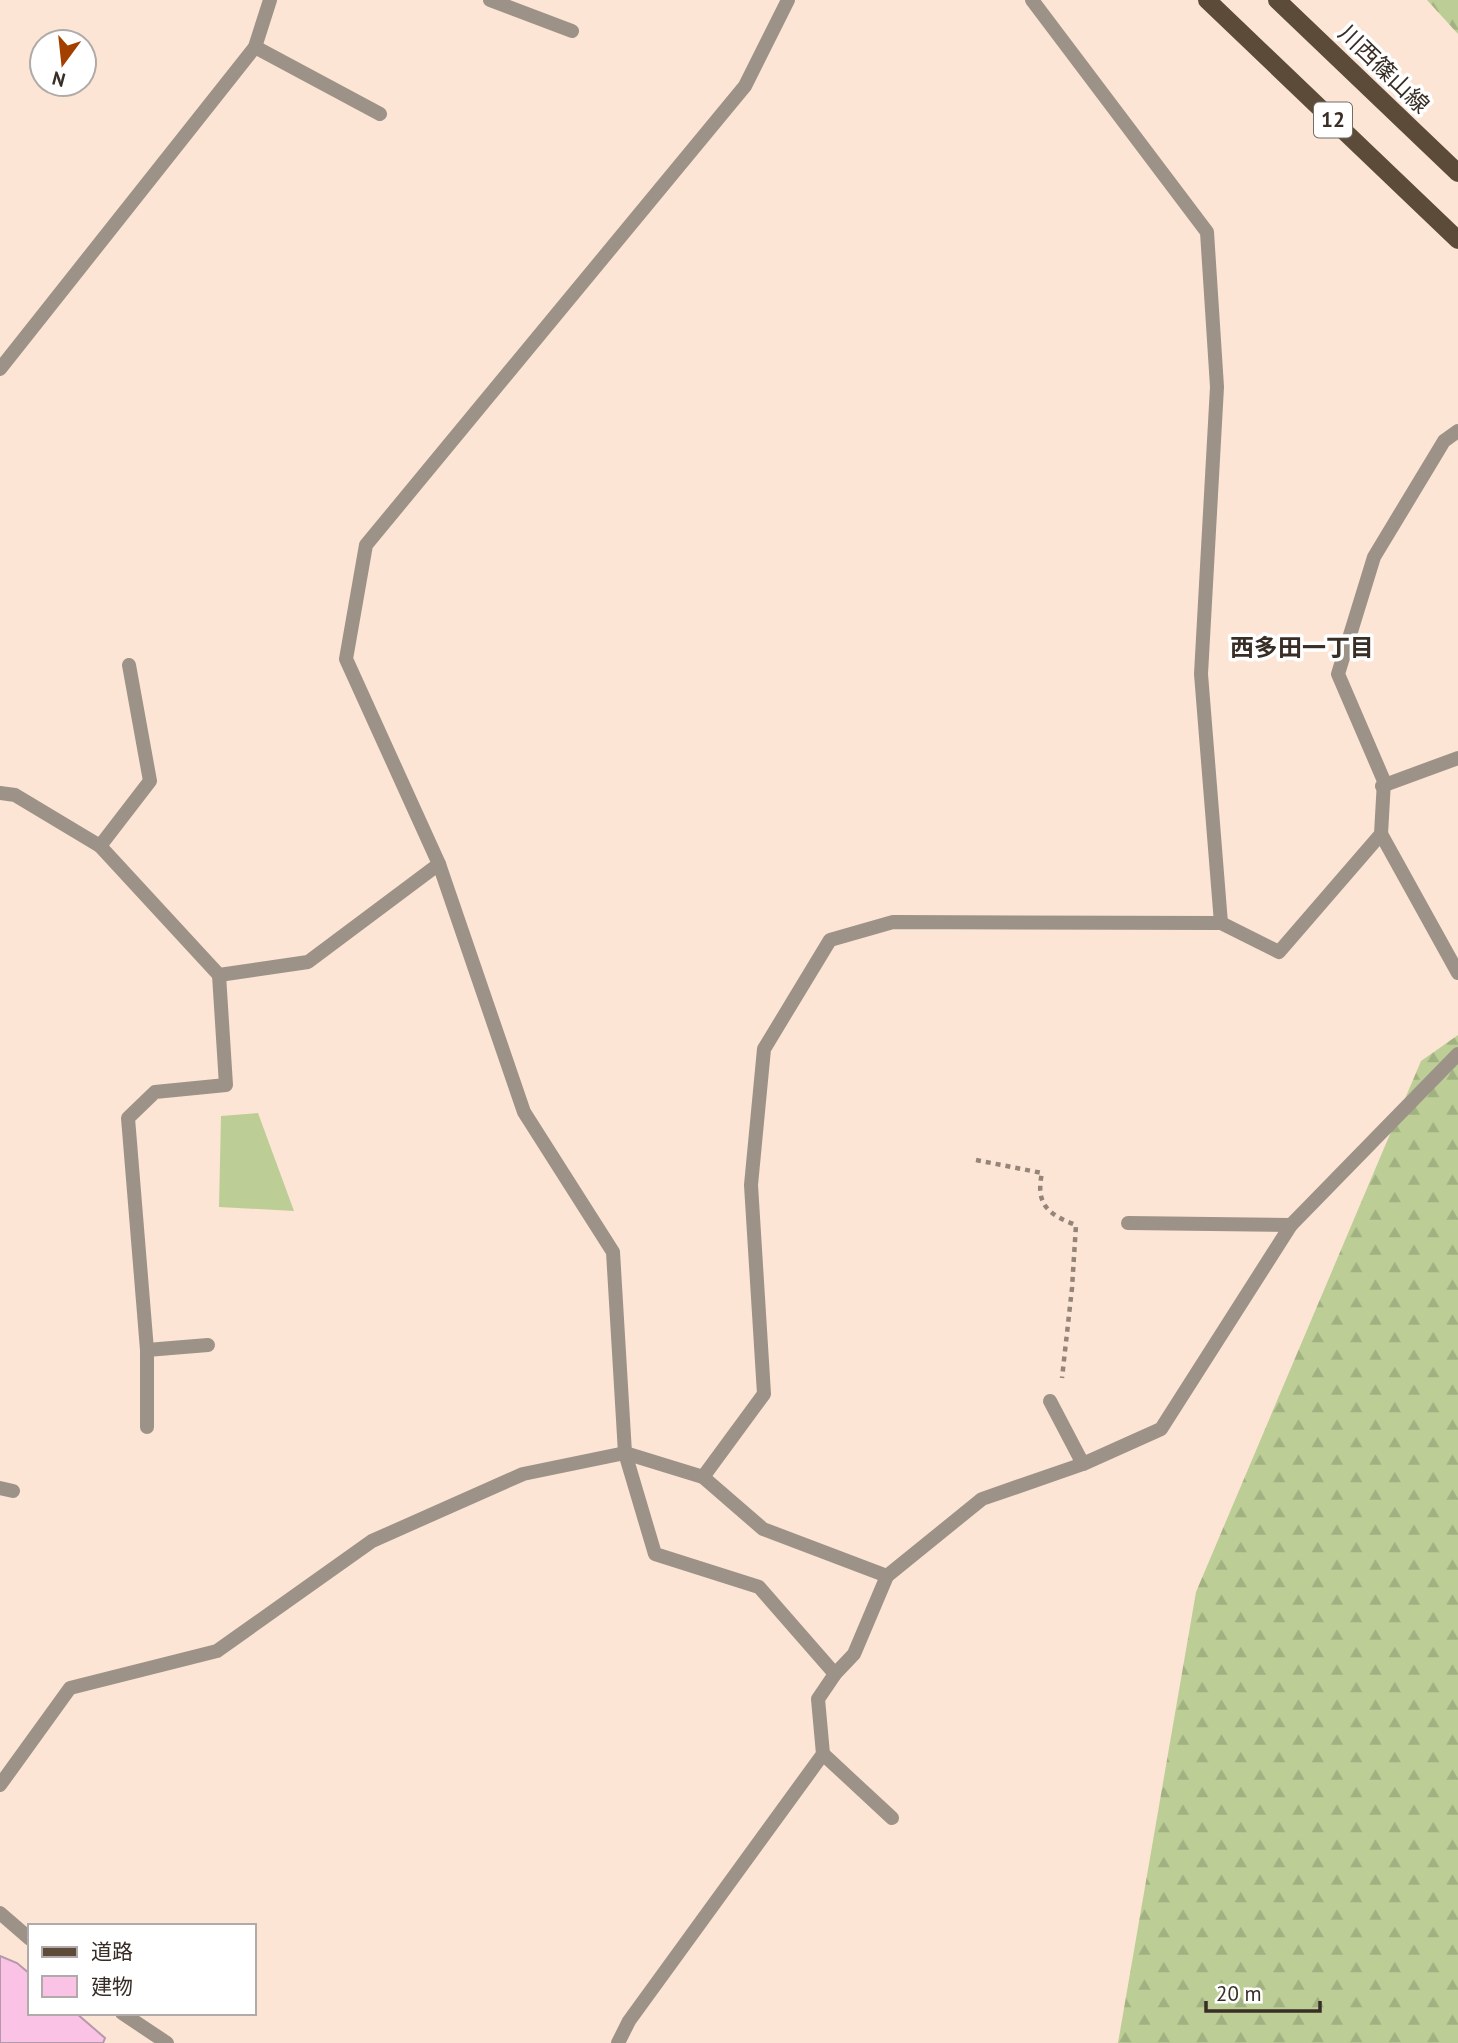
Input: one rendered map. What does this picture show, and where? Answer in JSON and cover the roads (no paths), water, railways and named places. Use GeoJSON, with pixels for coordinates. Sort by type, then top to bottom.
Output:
{"type":"FeatureCollection","features":[{"type":"Feature","properties":{"kind":"main road","name":"12"},"geometry":{"type":"LineString","coordinates":[[1207,0],[1458,240]]}},
{"type":"Feature","properties":{"kind":"main road","name":"川西篠山線"},"geometry":{"type":"LineString","coordinates":[[1277,0],[1458,173]]}},
{"type":"Feature","properties":{"kind":"street"},"geometry":{"type":"LineString","coordinates":[[0,369],[255,47],[270,0]]}},
{"type":"Feature","properties":{"kind":"street"},"geometry":{"type":"LineString","coordinates":[[490,0],[572,31]]}},
{"type":"Feature","properties":{"kind":"street"},"geometry":{"type":"LineString","coordinates":[[788,0],[745,86],[366,545],[346,659],[439,864],[524,1112],[613,1252],[625,1453],[655,1554],[759,1587],[835,1674]]}},
{"type":"Feature","properties":{"kind":"street"},"geometry":{"type":"LineString","coordinates":[[1032,0],[1208,232],[1217,387],[1201,674],[1221,923]]}},
{"type":"Feature","properties":{"kind":"street"},"geometry":{"type":"LineString","coordinates":[[255,47],[380,114]]}},
{"type":"Feature","properties":{"kind":"street"},"geometry":{"type":"LineString","coordinates":[[1458,431],[1444,441],[1374,558],[1338,674],[1384,781],[1381,835],[1458,973]]}},
{"type":"Feature","properties":{"kind":"street"},"geometry":{"type":"LineString","coordinates":[[100,846],[150,780],[129,665]]}},
{"type":"Feature","properties":{"kind":"street"},"geometry":{"type":"LineString","coordinates":[[1382,786],[1458,758]]}},
{"type":"Feature","properties":{"kind":"street"},"geometry":{"type":"LineString","coordinates":[[0,793],[15,795],[100,846],[219,975],[226,1085],[155,1093],[128,1118],[147,1350],[147,1427]]}},
{"type":"Feature","properties":{"kind":"street"},"geometry":{"type":"LineString","coordinates":[[704,1477],[764,1394],[751,1185],[764,1049],[830,940],[893,922],[1221,923],[1279,952],[1381,835]]}},
{"type":"Feature","properties":{"kind":"street"},"geometry":{"type":"LineString","coordinates":[[219,975],[308,962],[439,864]]}},
{"type":"Feature","properties":{"kind":"street"},"geometry":{"type":"LineString","coordinates":[[618,2043],[629,2021],[823,1754],[818,1699],[835,1674],[855,1654],[887,1576],[982,1499],[1083,1464],[1161,1429],[1291,1224],[1458,1055]]}},
{"type":"Feature","properties":{"kind":"street"},"geometry":{"type":"LineString","coordinates":[[1128,1223],[1291,1224]]}},
{"type":"Feature","properties":{"kind":"street"},"geometry":{"type":"LineString","coordinates":[[147,1350],[208,1345]]}},
{"type":"Feature","properties":{"kind":"street"},"geometry":{"type":"LineString","coordinates":[[1050,1401],[1083,1464]]}},
{"type":"Feature","properties":{"kind":"street"},"geometry":{"type":"LineString","coordinates":[[0,1785],[70,1688],[218,1651],[372,1541],[523,1474],[625,1453],[704,1477],[763,1529],[887,1576]]}},
{"type":"Feature","properties":{"kind":"street"},"geometry":{"type":"LineString","coordinates":[[823,1754],[892,1818]]}},
{"type":"Feature","properties":{"kind":"street"},"geometry":{"type":"LineString","coordinates":[[0,1913],[28,1937]]}},
{"type":"Feature","properties":{"kind":"street"},"geometry":{"type":"LineString","coordinates":[[125,2015],[167,2043]]}},
{"type":"Feature","properties":{"kind":"district","name":"西多田一丁目"},"geometry":{"type":"Point","coordinates":[1302,648]}}]}
